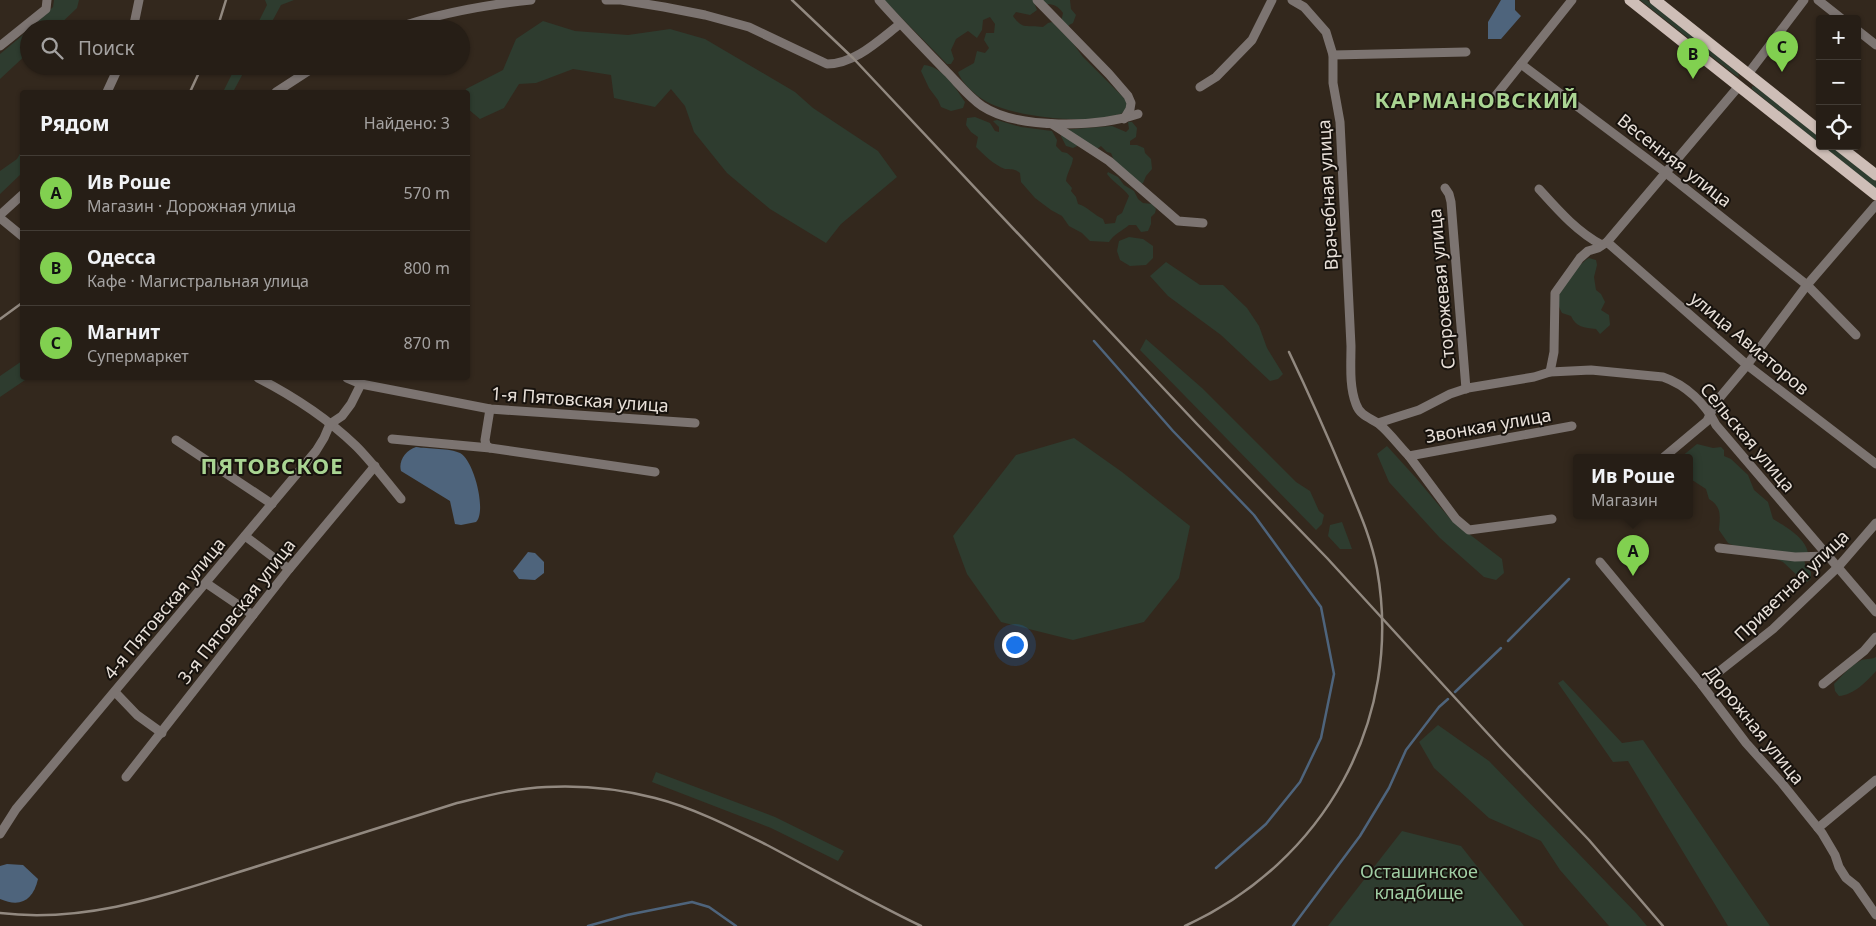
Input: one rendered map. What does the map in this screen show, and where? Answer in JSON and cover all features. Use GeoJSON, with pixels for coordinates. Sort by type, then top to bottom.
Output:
{"type":"FeatureCollection","features":[{"type":"Feature","properties":{"kind":"main road"},"geometry":{"type":"LineString","coordinates":[[1630,0],[1876,195]]}},
{"type":"Feature","properties":{"kind":"main road"},"geometry":{"type":"LineString","coordinates":[[1655,0],[1816,128]]}},
{"type":"Feature","properties":{"kind":"main road"},"geometry":{"type":"LineString","coordinates":[[1738,86],[1748,74]]}},
{"type":"Feature","properties":{"kind":"main road"},"geometry":{"type":"LineString","coordinates":[[1844,150],[1876,175]]}},
{"type":"Feature","properties":{"kind":"street"},"geometry":{"type":"LineString","coordinates":[[32,20],[46,9],[47,0]]}},
{"type":"Feature","properties":{"kind":"street"},"geometry":{"type":"LineString","coordinates":[[135,20],[139,0]]}},
{"type":"Feature","properties":{"kind":"street"},"geometry":{"type":"LineString","coordinates":[[423,20],[446,13],[486,5],[531,0]]}},
{"type":"Feature","properties":{"kind":"street"},"geometry":{"type":"LineString","coordinates":[[606,0],[621,0],[664,7],[749,27],[827,64],[836,64],[853,58],[900,24]]}},
{"type":"Feature","properties":{"kind":"street"},"geometry":{"type":"LineString","coordinates":[[879,0],[974,99],[984,107],[995,112],[1022,120],[1052,124],[1094,124],[1124,119],[1138,114]]}},
{"type":"Feature","properties":{"kind":"street"},"geometry":{"type":"LineString","coordinates":[[1037,0],[1128,96],[1131,102],[1130,109],[1124,119]]}},
{"type":"Feature","properties":{"kind":"street"},"geometry":{"type":"LineString","coordinates":[[1200,87],[1216,77],[1252,40],[1272,0]]}},
{"type":"Feature","properties":{"kind":"street","name":"Врачебная улица"},"geometry":{"type":"LineString","coordinates":[[1292,0],[1304,7],[1326,32],[1332,55],[1333,83],[1340,122],[1342,149],[1351,378],[1356,405],[1361,413],[1378,423]]}},
{"type":"Feature","properties":{"kind":"street"},"geometry":{"type":"LineString","coordinates":[[1493,99],[1572,0]]}},
{"type":"Feature","properties":{"kind":"street"},"geometry":{"type":"LineString","coordinates":[[1748,74],[1804,0]]}},
{"type":"Feature","properties":{"kind":"street"},"geometry":{"type":"LineString","coordinates":[[1818,0],[1837,15]]}},
{"type":"Feature","properties":{"kind":"street"},"geometry":{"type":"LineString","coordinates":[[0,46],[20,30]]}},
{"type":"Feature","properties":{"kind":"street"},"geometry":{"type":"LineString","coordinates":[[1861,33],[1876,45]]}},
{"type":"Feature","properties":{"kind":"street"},"geometry":{"type":"LineString","coordinates":[[1332,55],[1466,52]]}},
{"type":"Feature","properties":{"kind":"street","name":"Весенняя улица"},"geometry":{"type":"LineString","coordinates":[[1521,64],[1666,173],[1807,285],[1856,335]]}},
{"type":"Feature","properties":{"kind":"street"},"geometry":{"type":"LineString","coordinates":[[108,90],[116,75]]}},
{"type":"Feature","properties":{"kind":"street"},"geometry":{"type":"LineString","coordinates":[[279,90],[302,75]]}},
{"type":"Feature","properties":{"kind":"street"},"geometry":{"type":"LineString","coordinates":[[1550,372],[1554,352],[1555,294],[1574,266],[1588,251],[1604,244],[1738,86]]}},
{"type":"Feature","properties":{"kind":"street"},"geometry":{"type":"LineString","coordinates":[[1052,124],[1109,161],[1178,221],[1203,223]]}},
{"type":"Feature","properties":{"kind":"street","name":"Сторожевая улица"},"geometry":{"type":"LineString","coordinates":[[1445,188],[1451,202],[1466,388]]}},
{"type":"Feature","properties":{"kind":"street","name":"улица Авиаторов"},"geometry":{"type":"LineString","coordinates":[[1539,189],[1558,211],[1585,235],[1604,244],[1747,365],[1876,464]]}},
{"type":"Feature","properties":{"kind":"street"},"geometry":{"type":"LineString","coordinates":[[20,197],[0,216],[20,234]]}},
{"type":"Feature","properties":{"kind":"street"},"geometry":{"type":"LineString","coordinates":[[1667,454],[1707,420],[1716,402],[1747,365],[1807,285],[1876,205]]}},
{"type":"Feature","properties":{"kind":"street","name":"Сельская улица"},"geometry":{"type":"LineString","coordinates":[[1378,423],[1419,410],[1466,388],[1534,377],[1550,372],[1591,370],[1664,376],[1699,399],[1716,424],[1876,612]]}},
{"type":"Feature","properties":{"kind":"street"},"geometry":{"type":"LineString","coordinates":[[261,380],[308,407],[355,445],[375,466],[401,499]]}},
{"type":"Feature","properties":{"kind":"street","name":"1-я Пятовская улица"},"geometry":{"type":"LineString","coordinates":[[352,380],[362,384],[490,409],[695,423]]}},
{"type":"Feature","properties":{"kind":"street"},"geometry":{"type":"LineString","coordinates":[[330,424],[342,416],[362,384]]}},
{"type":"Feature","properties":{"kind":"street"},"geometry":{"type":"LineString","coordinates":[[490,409],[485,440],[486,445],[490,448]]}},
{"type":"Feature","properties":{"kind":"street"},"geometry":{"type":"LineString","coordinates":[[1378,423],[1409,456]]}},
{"type":"Feature","properties":{"kind":"street","name":"4-я Пятовская улица"},"geometry":{"type":"LineString","coordinates":[[0,834],[16,809],[316,451],[330,424]]}},
{"type":"Feature","properties":{"kind":"street","name":"Звонкая улица"},"geometry":{"type":"LineString","coordinates":[[1552,519],[1469,530],[1456,519],[1409,456],[1572,426]]}},
{"type":"Feature","properties":{"kind":"street"},"geometry":{"type":"LineString","coordinates":[[392,439],[490,448],[655,472]]}},
{"type":"Feature","properties":{"kind":"street"},"geometry":{"type":"LineString","coordinates":[[176,440],[272,504]]}},
{"type":"Feature","properties":{"kind":"street","name":"3-я Пятовская улица"},"geometry":{"type":"LineString","coordinates":[[126,777],[289,568],[375,466]]}},
{"type":"Feature","properties":{"kind":"street","name":"Приветная улица"},"geometry":{"type":"LineString","coordinates":[[1702,685],[1773,629],[1838,567],[1876,524]]}},
{"type":"Feature","properties":{"kind":"street"},"geometry":{"type":"LineString","coordinates":[[245,536],[289,568]]}},
{"type":"Feature","properties":{"kind":"street"},"geometry":{"type":"LineString","coordinates":[[1719,548],[1795,557],[1828,556]]}},
{"type":"Feature","properties":{"kind":"street","name":"Дорожная улица"},"geometry":{"type":"LineString","coordinates":[[1600,562],[1702,685],[1746,743],[1818,828],[1835,855],[1839,867],[1846,878],[1856,886],[1876,915]]}},
{"type":"Feature","properties":{"kind":"street"},"geometry":{"type":"LineString","coordinates":[[206,583],[253,614]]}},
{"type":"Feature","properties":{"kind":"street"},"geometry":{"type":"LineString","coordinates":[[1823,684],[1864,651],[1876,637]]}},
{"type":"Feature","properties":{"kind":"street"},"geometry":{"type":"LineString","coordinates":[[115,692],[137,714],[162,733]]}},
{"type":"Feature","properties":{"kind":"street"},"geometry":{"type":"LineString","coordinates":[[1818,828],[1876,780]]}},
{"type":"Feature","properties":{"kind":"green space"},"geometry":{"type":"Polygon","coordinates":[[[54,0],[79,0],[77,8],[64,20],[39,20],[53,7],[54,0]]]}},
{"type":"Feature","properties":{"kind":"green space"},"geometry":{"type":"Polygon","coordinates":[[[265,0],[294,0],[281,5],[273,20],[260,20],[267,5],[265,0]]]}},
{"type":"Feature","properties":{"kind":"green space"},"geometry":{"type":"Polygon","coordinates":[[[884,0],[1033,0],[1037,10],[1030,15],[1016,12],[1013,16],[1017,21],[1026,26],[1043,27],[1052,22],[1072,42],[1083,57],[1127,101],[1127,107],[1124,112],[1118,115],[1098,118],[1064,119],[1028,115],[996,106],[973,92],[962,80],[958,72],[974,63],[977,51],[985,53],[989,48],[984,40],[986,33],[994,33],[995,24],[990,17],[983,20],[982,30],[977,38],[968,31],[956,39],[951,50],[954,59],[951,64],[947,64],[884,0]]]}},
{"type":"Feature","properties":{"kind":"green space"},"geometry":{"type":"Polygon","coordinates":[[[1041,0],[1070,0],[1071,9],[1076,15],[1073,23],[1068,28],[1061,22],[1063,13],[1054,5],[1046,4],[1041,0]]]}},
{"type":"Feature","properties":{"kind":"green space"},"geometry":{"type":"Polygon","coordinates":[[[1640,0],[1647,0],[1738,73],[1739,77],[1735,75],[1640,0]]]}},
{"type":"Feature","properties":{"kind":"green space"},"geometry":{"type":"Polygon","coordinates":[[[543,21],[575,31],[628,35],[670,29],[705,39],[795,92],[813,108],[878,151],[897,177],[841,224],[826,243],[770,209],[727,173],[694,132],[685,106],[671,89],[655,107],[614,98],[611,75],[573,69],[536,83],[519,84],[504,108],[480,119],[470,111],[470,90],[466,89],[503,70],[516,39],[543,21]]]}},
{"type":"Feature","properties":{"kind":"green space"},"geometry":{"type":"Polygon","coordinates":[[[20,37],[20,60],[0,79],[0,54],[20,37]]]}},
{"type":"Feature","properties":{"kind":"green space"},"geometry":{"type":"Polygon","coordinates":[[[924,65],[937,70],[948,79],[965,102],[963,108],[951,111],[941,107],[921,71],[924,65]]]}},
{"type":"Feature","properties":{"kind":"green space"},"geometry":{"type":"Polygon","coordinates":[[[232,75],[242,75],[234,90],[224,90],[232,75]]]}},
{"type":"Feature","properties":{"kind":"green space"},"geometry":{"type":"Polygon","coordinates":[[[1752,86],[1756,87],[1816,134],[1816,141],[1752,89],[1752,86]]]}},
{"type":"Feature","properties":{"kind":"green space"},"geometry":{"type":"Polygon","coordinates":[[[975,117],[990,123],[995,131],[999,132],[999,127],[993,121],[997,120],[1021,127],[1052,131],[1057,140],[1056,146],[1073,158],[1066,181],[1072,188],[1071,191],[1076,197],[1078,204],[1103,219],[1105,224],[1115,223],[1117,216],[1122,213],[1129,196],[1109,177],[1108,172],[1118,177],[1124,185],[1134,191],[1138,199],[1143,203],[1152,204],[1156,209],[1151,217],[1148,231],[1141,232],[1136,225],[1129,225],[1109,242],[1090,241],[1082,233],[1069,226],[1062,216],[1035,198],[1021,182],[1020,173],[997,165],[976,147],[978,137],[966,125],[967,118],[975,117]]]}},
{"type":"Feature","properties":{"kind":"green space"},"geometry":{"type":"Polygon","coordinates":[[[1128,122],[1132,122],[1137,128],[1136,137],[1130,141],[1130,145],[1144,148],[1145,153],[1151,159],[1152,169],[1143,183],[1139,185],[1116,165],[1111,153],[1101,146],[1094,151],[1081,144],[1073,148],[1066,146],[1061,136],[1062,130],[1112,126],[1126,132],[1129,129],[1128,122]]]}},
{"type":"Feature","properties":{"kind":"green space"},"geometry":{"type":"Polygon","coordinates":[[[1828,150],[1836,150],[1876,181],[1876,189],[1828,150]]]}},
{"type":"Feature","properties":{"kind":"green space"},"geometry":{"type":"Polygon","coordinates":[[[20,154],[20,175],[0,194],[0,171],[17,159],[20,154]]]}},
{"type":"Feature","properties":{"kind":"green space"},"geometry":{"type":"Polygon","coordinates":[[[1129,237],[1143,239],[1153,246],[1153,258],[1146,265],[1130,266],[1120,260],[1117,251],[1119,241],[1129,237]]]}},
{"type":"Feature","properties":{"kind":"green space"},"geometry":{"type":"Polygon","coordinates":[[[1589,258],[1596,260],[1597,265],[1594,277],[1596,290],[1601,294],[1605,302],[1601,310],[1609,315],[1610,325],[1600,334],[1596,329],[1578,325],[1571,316],[1562,313],[1558,302],[1559,294],[1568,280],[1581,264],[1589,258]]]}},
{"type":"Feature","properties":{"kind":"green space"},"geometry":{"type":"Polygon","coordinates":[[[1166,262],[1200,285],[1223,285],[1247,308],[1259,326],[1267,348],[1283,374],[1278,379],[1270,381],[1221,335],[1168,296],[1150,276],[1166,262]]]}},
{"type":"Feature","properties":{"kind":"green space"},"geometry":{"type":"Polygon","coordinates":[[[1146,339],[1202,388],[1296,482],[1310,491],[1319,511],[1324,515],[1322,524],[1316,530],[1140,350],[1146,339]]]}},
{"type":"Feature","properties":{"kind":"green space"},"geometry":{"type":"Polygon","coordinates":[[[20,362],[20,380],[25,380],[0,397],[0,376],[20,362]]]}},
{"type":"Feature","properties":{"kind":"green space"},"geometry":{"type":"Polygon","coordinates":[[[1074,438],[1122,472],[1190,526],[1179,578],[1144,622],[1073,640],[1001,622],[967,574],[953,536],[1016,455],[1074,438]]]}},
{"type":"Feature","properties":{"kind":"green space"},"geometry":{"type":"Polygon","coordinates":[[[1697,444],[1713,448],[1721,447],[1724,450],[1724,456],[1731,459],[1748,475],[1754,490],[1768,502],[1773,519],[1794,533],[1803,542],[1808,553],[1804,558],[1805,564],[1811,572],[1811,579],[1807,582],[1801,579],[1783,562],[1754,549],[1739,548],[1728,543],[1719,530],[1720,516],[1716,505],[1709,499],[1706,489],[1693,481],[1693,454],[1685,454],[1697,444]]]}},
{"type":"Feature","properties":{"kind":"green space"},"geometry":{"type":"Polygon","coordinates":[[[1387,446],[1452,521],[1502,559],[1504,573],[1496,580],[1484,577],[1440,538],[1389,482],[1377,454],[1387,446]]]}},
{"type":"Feature","properties":{"kind":"green space"},"geometry":{"type":"Polygon","coordinates":[[[1342,522],[1352,549],[1340,549],[1328,536],[1330,525],[1342,522]]]}},
{"type":"Feature","properties":{"kind":"green space"},"geometry":{"type":"Polygon","coordinates":[[[1876,657],[1876,671],[1855,690],[1839,696],[1835,691],[1834,684],[1846,671],[1862,660],[1876,657]]]}},
{"type":"Feature","properties":{"kind":"green space"},"geometry":{"type":"Polygon","coordinates":[[[1563,680],[1622,743],[1643,740],[1770,926],[1728,926],[1628,761],[1613,762],[1558,683],[1563,680]]]}},
{"type":"Feature","properties":{"kind":"green space"},"geometry":{"type":"Polygon","coordinates":[[[1438,725],[1489,761],[1647,926],[1609,926],[1560,870],[1541,841],[1489,818],[1434,768],[1419,742],[1438,725]]]}},
{"type":"Feature","properties":{"kind":"green space"},"geometry":{"type":"Polygon","coordinates":[[[656,772],[775,817],[844,851],[838,861],[771,828],[652,782],[656,772]]]}},
{"type":"Feature","properties":{"kind":"green space","name":"Осташинское кладбище"},"geometry":{"type":"Polygon","coordinates":[[[1402,831],[1461,846],[1524,926],[1328,926],[1402,831]]]}},
{"type":"Feature","properties":{"kind":"water"},"geometry":{"type":"Polygon","coordinates":[[[1501,0],[1515,0],[1515,10],[1521,16],[1501,39],[1488,39],[1488,22],[1501,0]]]}},
{"type":"Feature","properties":{"kind":"water"},"geometry":{"type":"Polygon","coordinates":[[[416,447],[451,450],[460,453],[465,458],[470,465],[477,486],[480,508],[476,522],[461,525],[455,524],[450,501],[401,471],[400,467],[404,456],[416,447]]]}},
{"type":"Feature","properties":{"kind":"water"},"geometry":{"type":"Polygon","coordinates":[[[528,552],[535,553],[544,562],[544,573],[535,580],[519,579],[513,571],[528,552]]]}},
{"type":"Feature","properties":{"kind":"water"},"geometry":{"type":"Polygon","coordinates":[[[7,864],[23,865],[38,879],[33,892],[25,900],[14,903],[0,899],[0,866],[7,864]]]}},
{"type":"Feature","properties":{"kind":"waterway"},"geometry":{"type":"LineString","coordinates":[[1094,341],[1173,431],[1254,515],[1321,607],[1334,674],[1321,738],[1300,782],[1266,824],[1216,868]]}},
{"type":"Feature","properties":{"kind":"waterway"},"geometry":{"type":"LineString","coordinates":[[1508,641],[1569,579]]}},
{"type":"Feature","properties":{"kind":"waterway"},"geometry":{"type":"LineString","coordinates":[[1455,692],[1501,648]]}},
{"type":"Feature","properties":{"kind":"waterway"},"geometry":{"type":"LineString","coordinates":[[1293,926],[1360,836],[1389,788],[1406,750],[1439,707],[1448,699]]}},
{"type":"Feature","properties":{"kind":"waterway"},"geometry":{"type":"LineString","coordinates":[[588,926],[627,915],[692,902],[709,907],[736,926]]}},
{"type":"Feature","properties":{"kind":"railway"},"geometry":{"type":"LineString","coordinates":[[220,20],[226,0]]}},
{"type":"Feature","properties":{"kind":"railway"},"geometry":{"type":"LineString","coordinates":[[792,0],[853,58],[1197,424],[1327,558],[1501,748],[1589,840],[1663,926]]}},
{"type":"Feature","properties":{"kind":"railway"},"geometry":{"type":"LineString","coordinates":[[191,90],[198,75]]}},
{"type":"Feature","properties":{"kind":"railway"},"geometry":{"type":"LineString","coordinates":[[0,319],[20,304]]}},
{"type":"Feature","properties":{"kind":"railway"},"geometry":{"type":"LineString","coordinates":[[1185,926],[1234,899],[1277,865],[1314,825],[1343,780],[1365,732],[1378,680],[1382,625],[1377,569],[1368,534],[1289,352]]}},
{"type":"Feature","properties":{"kind":"railway"},"geometry":{"type":"LineString","coordinates":[[0,913],[66,914],[99,910],[131,903],[195,886],[457,803],[524,789],[574,787],[601,788],[642,795],[670,802],[698,813],[767,845],[921,926]]}},
{"type":"Feature","properties":{"kind":"place","name":"Магнит"},"geometry":{"type":"Point","coordinates":[1782,72]}},
{"type":"Feature","properties":{"kind":"place","name":"Одесса"},"geometry":{"type":"Point","coordinates":[1693,79]}},
{"type":"Feature","properties":{"kind":"place","name":"Ив Роше"},"geometry":{"type":"Point","coordinates":[1633,576]}},
{"type":"Feature","properties":{"kind":"district","name":"КАРМАНОВСКИЙ"},"geometry":{"type":"Point","coordinates":[1477,99]}},
{"type":"Feature","properties":{"kind":"district","name":"ПЯТОВСКОЕ"},"geometry":{"type":"Point","coordinates":[272,465]}}]}
